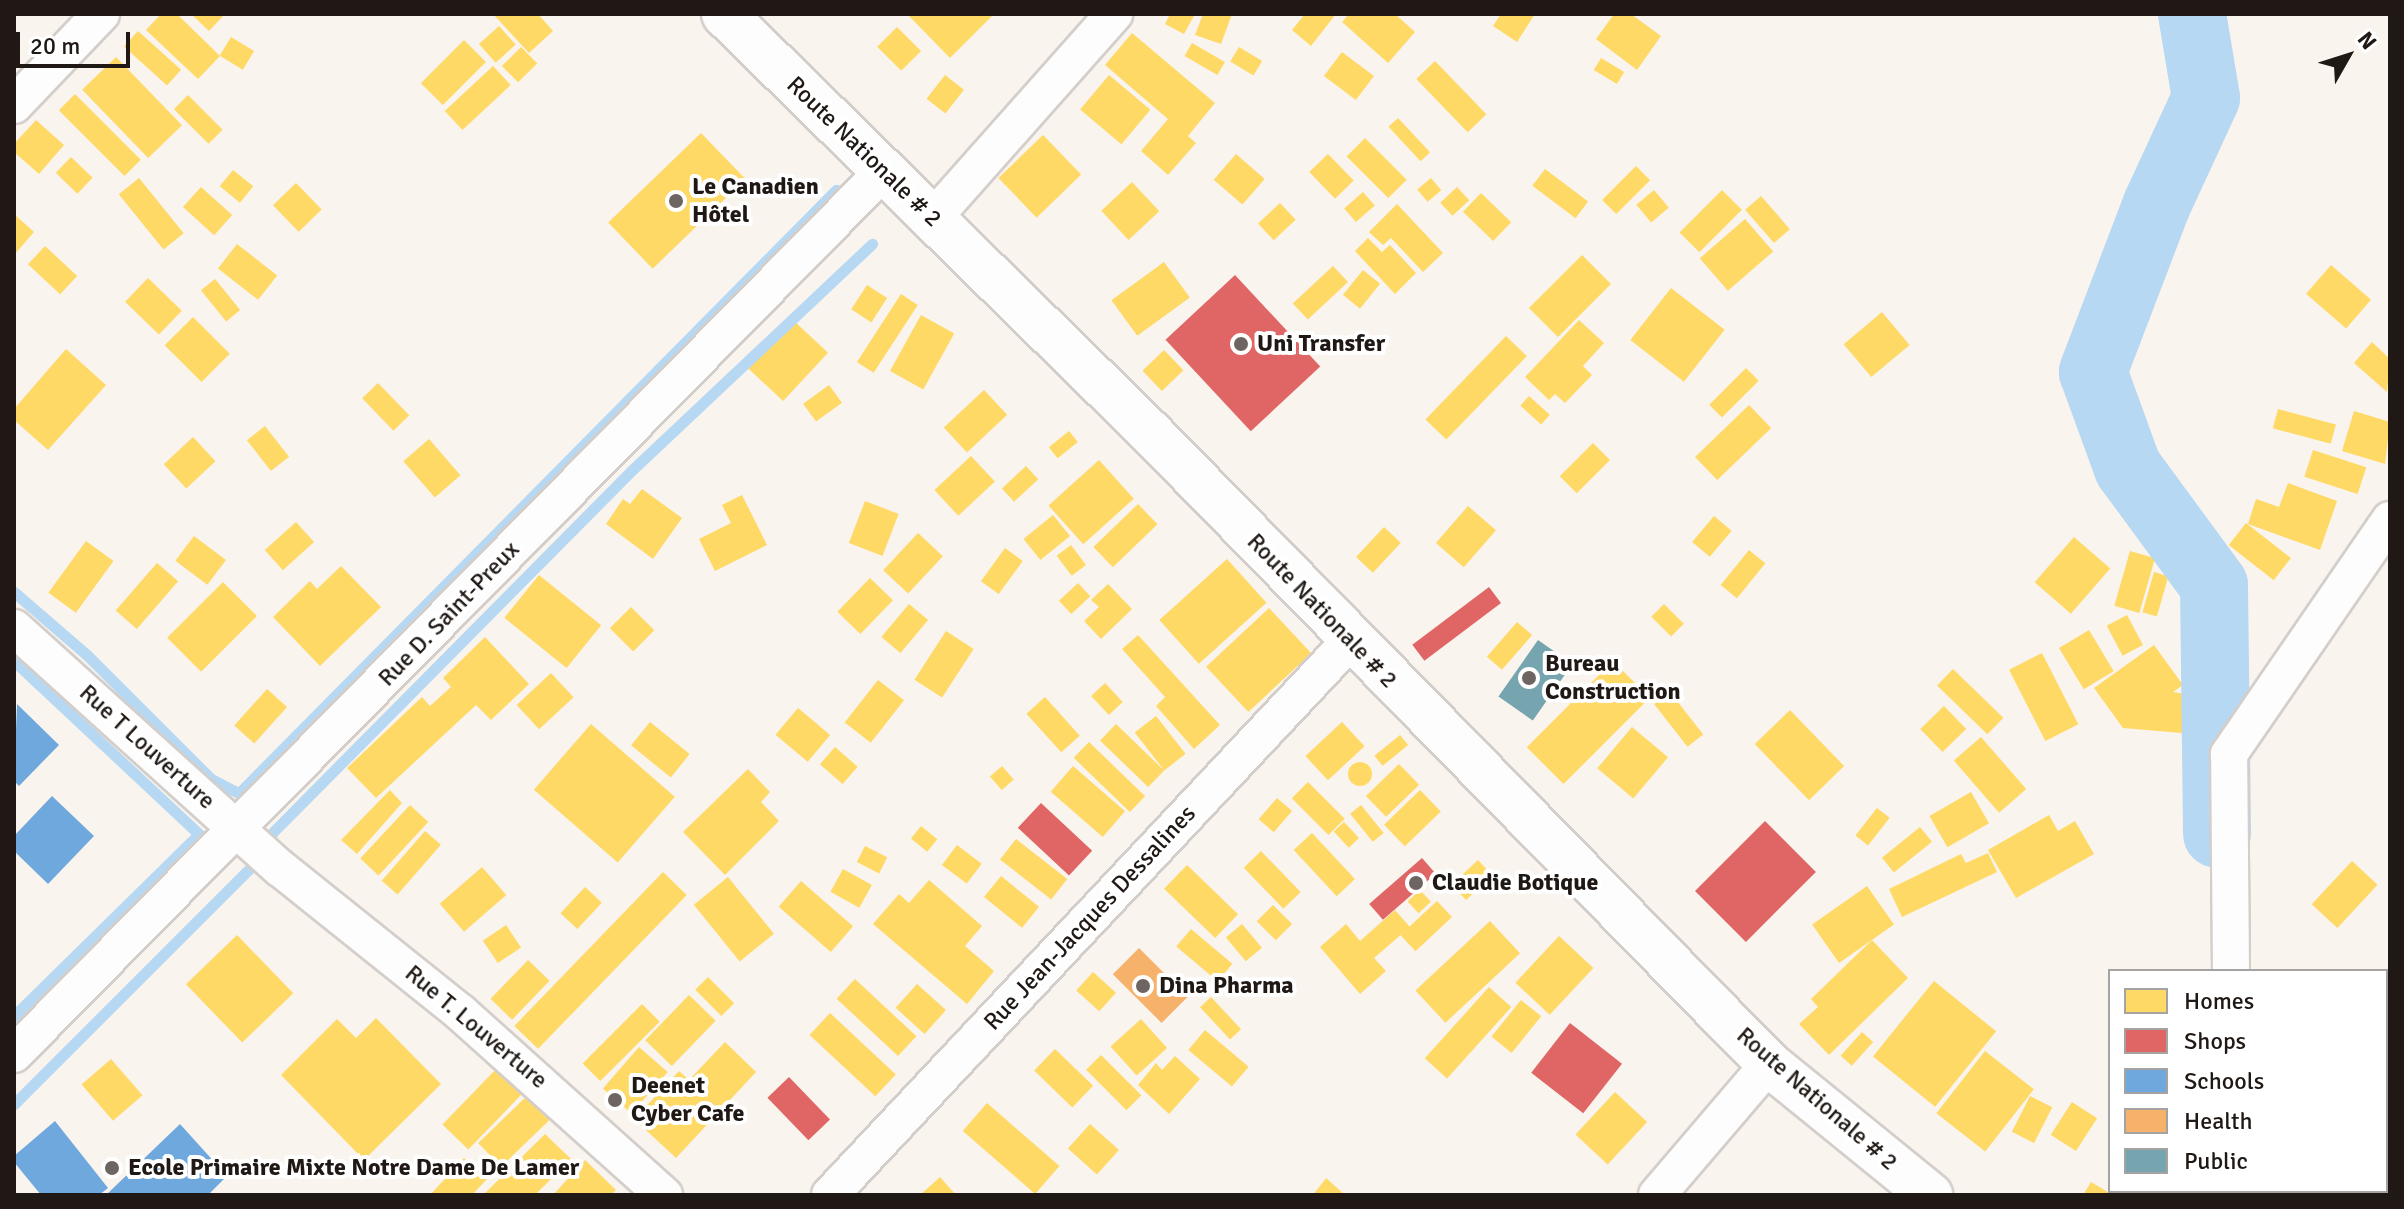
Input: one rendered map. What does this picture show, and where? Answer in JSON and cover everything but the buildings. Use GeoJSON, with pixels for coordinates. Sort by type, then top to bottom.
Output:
{"type":"FeatureCollection","features":[{"type":"Feature","properties":{"kind":"main road","name":"Route Nationale # 2"},"geometry":{"type":"LineString","coordinates":[[724,14],[1150,432],[1350,641],[1769,1064],[1930,1195]]}},
{"type":"Feature","properties":{"kind":"street"},"geometry":{"type":"LineString","coordinates":[[14,105],[101,14]]}},
{"type":"Feature","properties":{"kind":"street"},"geometry":{"type":"LineString","coordinates":[[933,218],[1114,14]]}},
{"type":"Feature","properties":{"kind":"street","name":"Rue D. Saint-Preux"},"geometry":{"type":"LineString","coordinates":[[14,1054],[245,834],[883,172]]}},
{"type":"Feature","properties":{"kind":"street"},"geometry":{"type":"LineString","coordinates":[[2231,969],[2229,754],[2390,520]]}},
{"type":"Feature","properties":{"kind":"street","name":"Rue T Louverture"},"geometry":{"type":"LineString","coordinates":[[14,628],[280,868]]}},
{"type":"Feature","properties":{"kind":"street","name":"Rue Jean-Jacques Dessalines"},"geometry":{"type":"LineString","coordinates":[[830,1195],[1350,641]]}},
{"type":"Feature","properties":{"kind":"street","name":"Rue T. Louverture"},"geometry":{"type":"LineString","coordinates":[[280,868],[461,1013],[664,1195]]}},
{"type":"Feature","properties":{"kind":"street"},"geometry":{"type":"LineString","coordinates":[[1657,1195],[1769,1064]]}},
{"type":"Feature","properties":{"kind":"waterway"},"geometry":{"type":"LineString","coordinates":[[2192,14],[2206,98],[2157,204],[2093,372],[2128,468],[2214,585],[2217,834]]}},
{"type":"Feature","properties":{"kind":"waterway"},"geometry":{"type":"LineString","coordinates":[[14,592],[87,655],[211,779],[239,793],[836,190]]}},
{"type":"Feature","properties":{"kind":"waterway"},"geometry":{"type":"LineString","coordinates":[[14,1104],[254,864],[273,832],[632,470],[872,244]]}},
{"type":"Feature","properties":{"kind":"waterway"},"geometry":{"type":"LineString","coordinates":[[14,661],[199,834],[14,1016]]}},
{"type":"Feature","properties":{"kind":"place","name":"Le Canadien Hôtel"},"geometry":{"type":"Point","coordinates":[676,201]}},
{"type":"Feature","properties":{"kind":"place","name":"Uni Transfer"},"geometry":{"type":"Point","coordinates":[1241,344]}},
{"type":"Feature","properties":{"kind":"place","name":"Bureau Construction"},"geometry":{"type":"Point","coordinates":[1529,678]}},
{"type":"Feature","properties":{"kind":"place","name":"Claudie Botique"},"geometry":{"type":"Point","coordinates":[1416,883]}},
{"type":"Feature","properties":{"kind":"place","name":"Dina Pharma"},"geometry":{"type":"Point","coordinates":[1143,986]}},
{"type":"Feature","properties":{"kind":"place","name":"Deenet Cyber Cafe"},"geometry":{"type":"Point","coordinates":[615,1100]}},
{"type":"Feature","properties":{"kind":"place","name":"Ecole Primaire Mixte Notre Dame De Lamer"},"geometry":{"type":"Point","coordinates":[112,1168]}}]}
